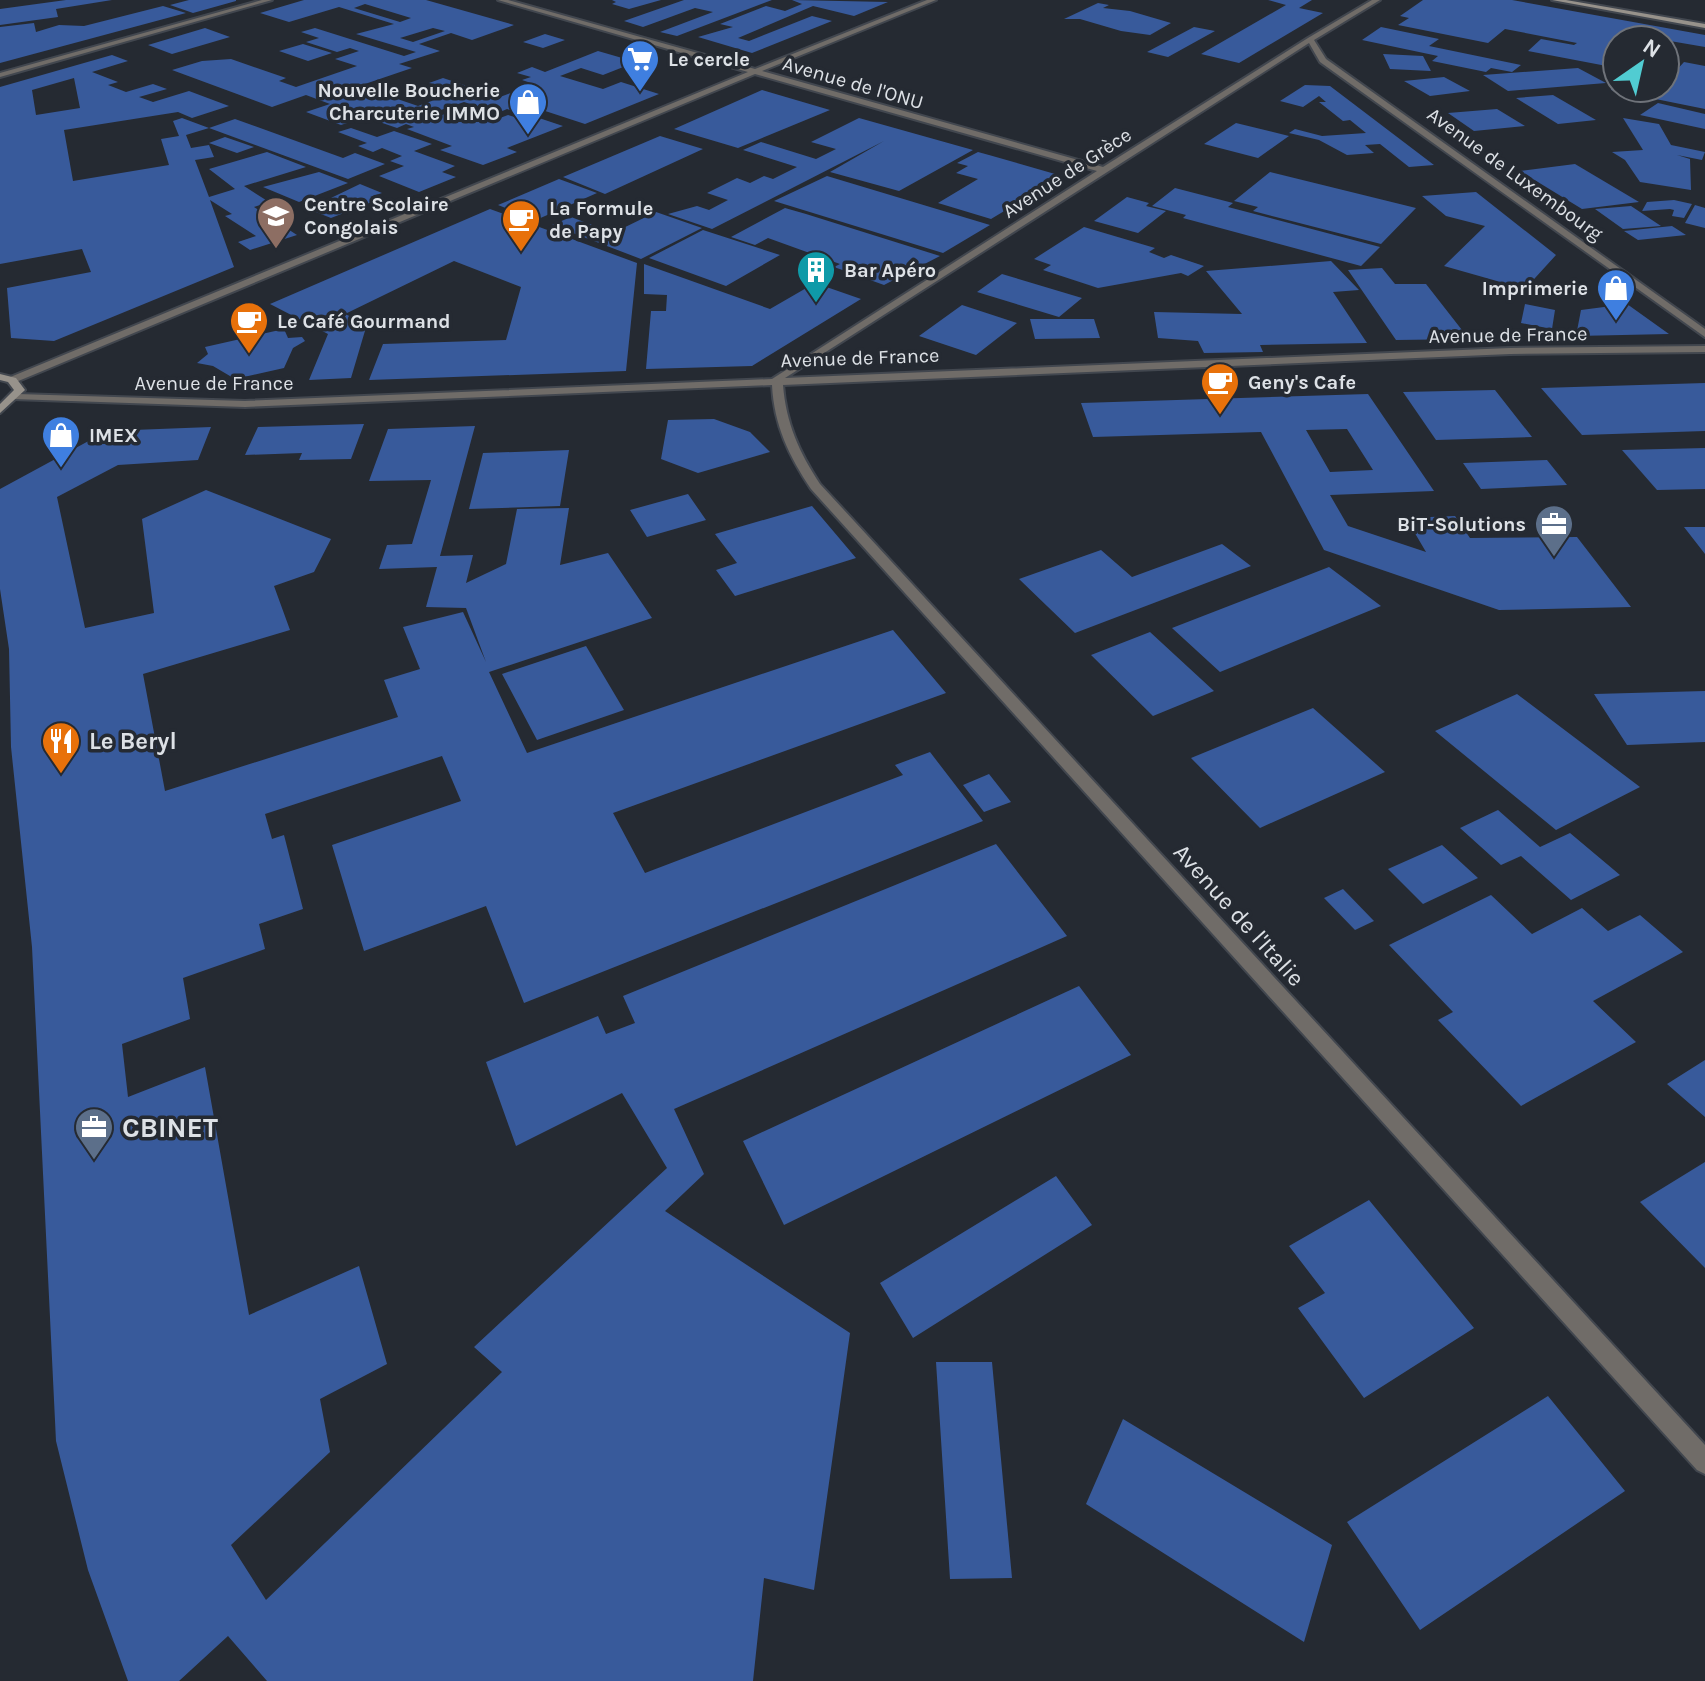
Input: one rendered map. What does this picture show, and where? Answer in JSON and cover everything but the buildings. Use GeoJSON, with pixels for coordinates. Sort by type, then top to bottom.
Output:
{"type":"FeatureCollection","features":[{"type":"Feature","properties":{"kind":"street"},"geometry":{"type":"LineString","coordinates":[[0,75],[269,0]]}},
{"type":"Feature","properties":{"kind":"street","name":"Avenue de l'ONU"},"geometry":{"type":"LineString","coordinates":[[501,0],[1104,170]]}},
{"type":"Feature","properties":{"kind":"street"},"geometry":{"type":"LineString","coordinates":[[0,410],[17,397],[20,390],[6,378],[236,291],[752,71],[933,0]]}},
{"type":"Feature","properties":{"kind":"street","name":"Avenue de Grèce"},"geometry":{"type":"LineString","coordinates":[[777,379],[1310,39],[1377,0]]}},
{"type":"Feature","properties":{"kind":"street"},"geometry":{"type":"LineString","coordinates":[[1555,0],[1705,26]]}},
{"type":"Feature","properties":{"kind":"street"},"geometry":{"type":"LineString","coordinates":[[1608,0],[1705,17]]}},
{"type":"Feature","properties":{"kind":"street","name":"Avenue de Luxembourg"},"geometry":{"type":"LineString","coordinates":[[1310,39],[1323,60],[1705,334]]}},
{"type":"Feature","properties":{"kind":"street","name":"Avenue de France"},"geometry":{"type":"LineString","coordinates":[[17,397],[245,404],[777,379],[1495,352],[1705,349]]}},
{"type":"Feature","properties":{"kind":"street","name":"Avenue de l'Italie"},"geometry":{"type":"LineString","coordinates":[[777,379],[781,425],[787,443],[815,486],[1705,1462]]}},
{"type":"Feature","properties":{"kind":"place","name":"Le cercle"},"geometry":{"type":"Point","coordinates":[640,93]}},
{"type":"Feature","properties":{"kind":"place","name":"Nouvelle Boucherie Charcuterie IMMO"},"geometry":{"type":"Point","coordinates":[528,136]}},
{"type":"Feature","properties":{"kind":"place","name":"Centre Scolaire Congolais"},"geometry":{"type":"Point","coordinates":[276,250]}},
{"type":"Feature","properties":{"kind":"place","name":"La Formule de Papy"},"geometry":{"type":"Point","coordinates":[521,253]}},
{"type":"Feature","properties":{"kind":"place","name":"Bar Apéro"},"geometry":{"type":"Point","coordinates":[816,304]}},
{"type":"Feature","properties":{"kind":"place","name":"Imprimerie"},"geometry":{"type":"Point","coordinates":[1616,322]}},
{"type":"Feature","properties":{"kind":"place","name":"Le Café Gourmand"},"geometry":{"type":"Point","coordinates":[249,355]}},
{"type":"Feature","properties":{"kind":"place","name":"Geny's Cafe"},"geometry":{"type":"Point","coordinates":[1220,416]}},
{"type":"Feature","properties":{"kind":"place","name":"IMEX"},"geometry":{"type":"Point","coordinates":[61,469]}},
{"type":"Feature","properties":{"kind":"place","name":"BiT-Solutions"},"geometry":{"type":"Point","coordinates":[1554,558]}},
{"type":"Feature","properties":{"kind":"place","name":"Le Beryl"},"geometry":{"type":"Point","coordinates":[61,775]}},
{"type":"Feature","properties":{"kind":"place","name":"CBINET"},"geometry":{"type":"Point","coordinates":[94,1161]}}]}
